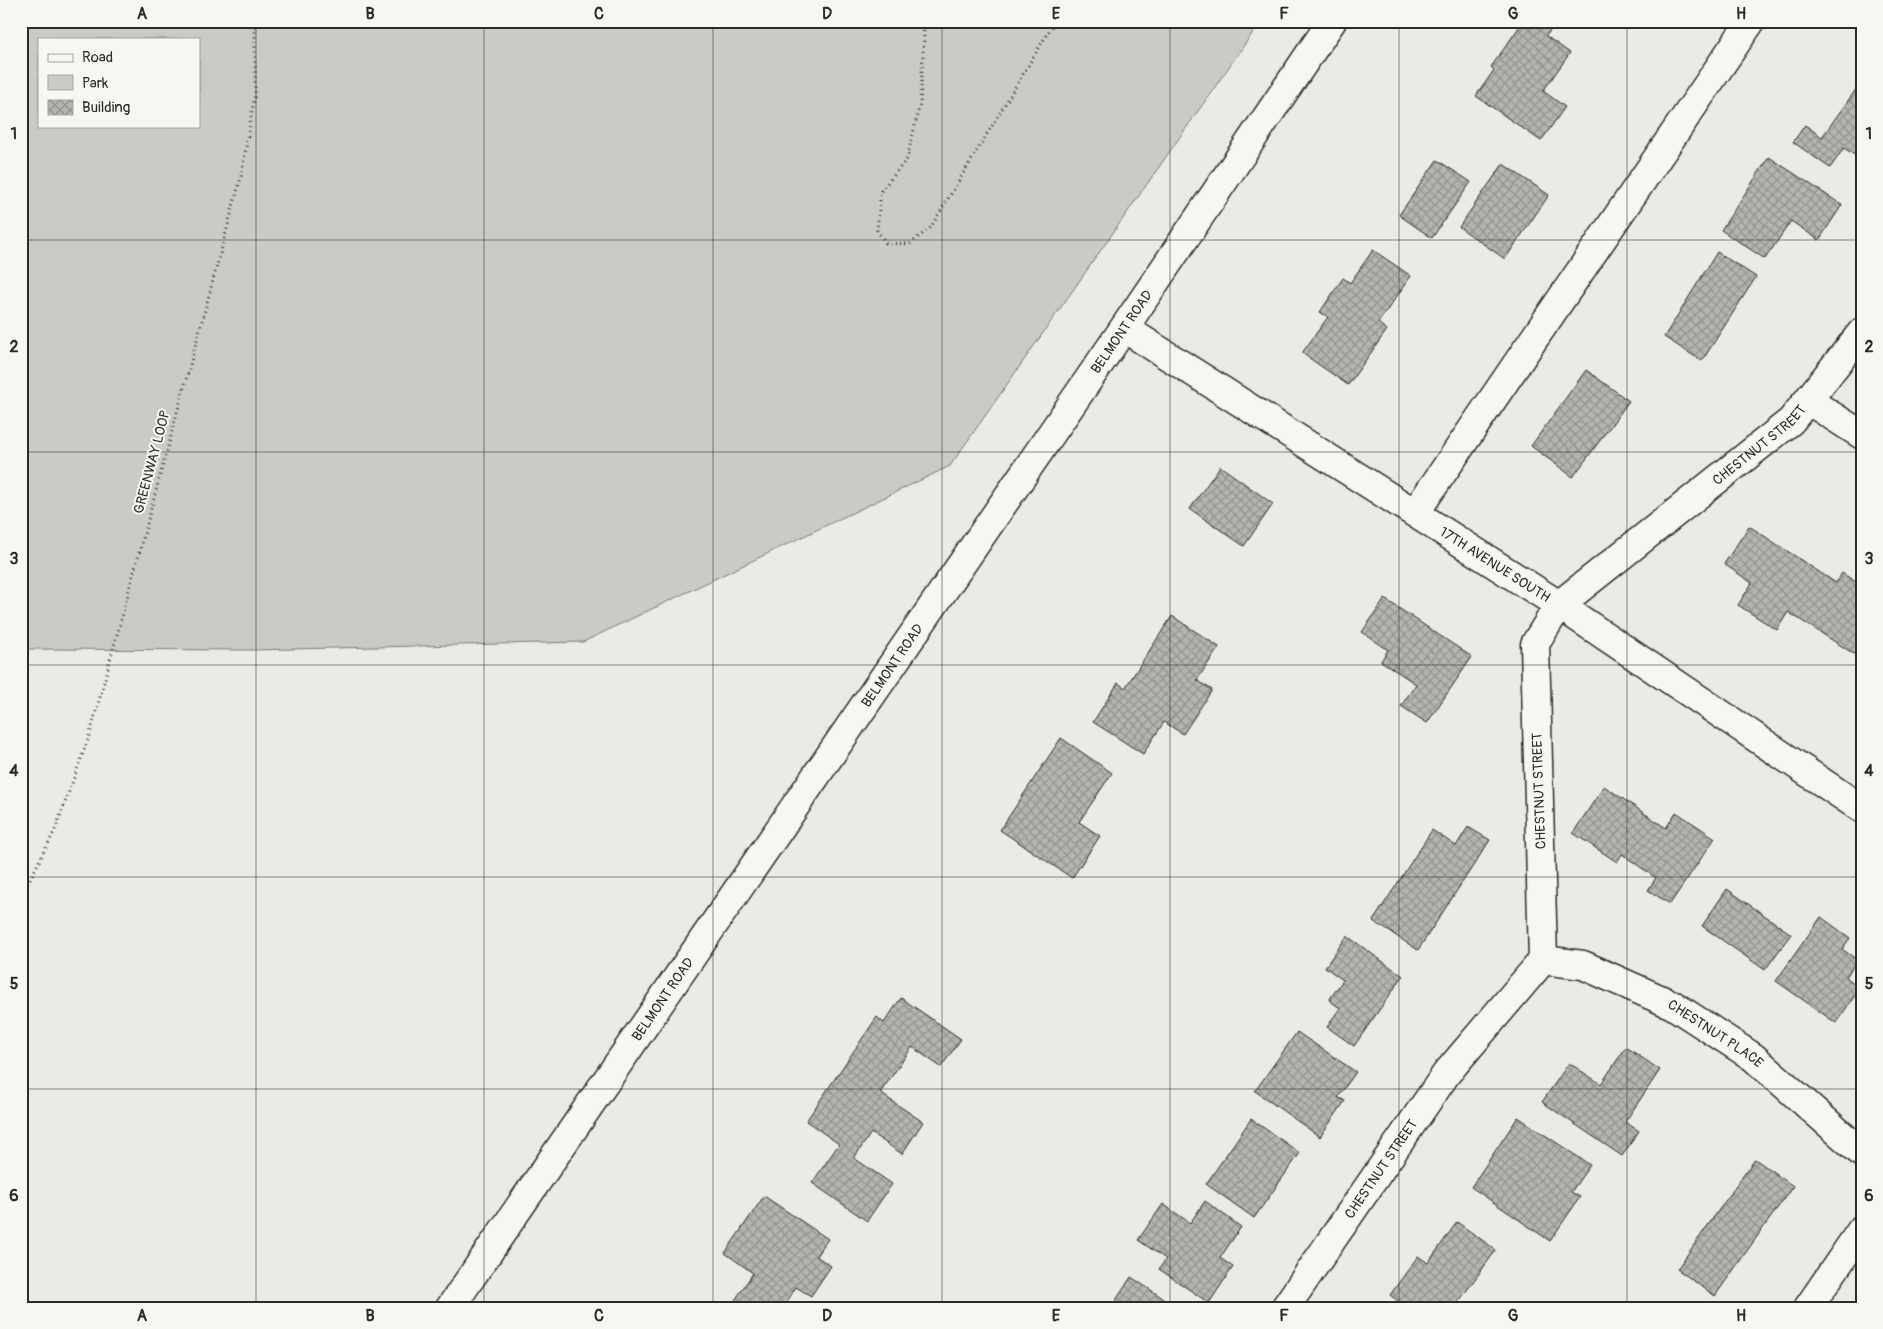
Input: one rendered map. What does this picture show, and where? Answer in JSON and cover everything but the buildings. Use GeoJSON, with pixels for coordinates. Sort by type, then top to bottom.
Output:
{"type":"FeatureCollection","features":[{"type":"Feature","properties":{"kind":"street","name":"BELMONT ROAD"},"geometry":{"type":"LineString","coordinates":[[450,1308],[1124,328],[1332,21]]}},
{"type":"Feature","properties":{"kind":"street"},"geometry":{"type":"LineString","coordinates":[[1415,513],[1751,21]]}},
{"type":"Feature","properties":{"kind":"street","name":"17TH AVENUE SOUTH"},"geometry":{"type":"LineString","coordinates":[[1124,328],[1559,605],[1862,809]]}},
{"type":"Feature","properties":{"kind":"street","name":"CHESTNUT STREET"},"geometry":{"type":"LineString","coordinates":[[1285,1308],[1446,1074],[1544,960],[1534,644],[1559,605],[1791,421],[1809,401],[1862,332]]}},
{"type":"Feature","properties":{"kind":"street"},"geometry":{"type":"LineString","coordinates":[[1809,401],[1862,435]]}},
{"type":"Feature","properties":{"kind":"street","name":"CHESTNUT PLACE"},"geometry":{"type":"LineString","coordinates":[[1544,960],[1583,965],[1673,1005],[1753,1057],[1862,1153]]}},
{"type":"Feature","properties":{"kind":"street"},"geometry":{"type":"LineString","coordinates":[[1808,1308],[1862,1229]]}},
{"type":"Feature","properties":{"kind":"path","name":"GREENWAY LOOP"},"geometry":{"type":"LineString","coordinates":[[21,896],[56,830],[90,734],[241,177],[254,94],[255,21]]}},
{"type":"Feature","properties":{"kind":"path"},"geometry":{"type":"LineString","coordinates":[[923,21],[924,38],[920,104],[907,159],[881,191],[877,230],[886,243],[910,244],[931,227],[1055,21]]}},
{"type":"Feature","properties":{"kind":"green space"},"geometry":{"type":"Polygon","coordinates":[[[21,21],[1261,21],[950,466],[583,642],[252,650],[21,649],[21,21]]]}}]}
